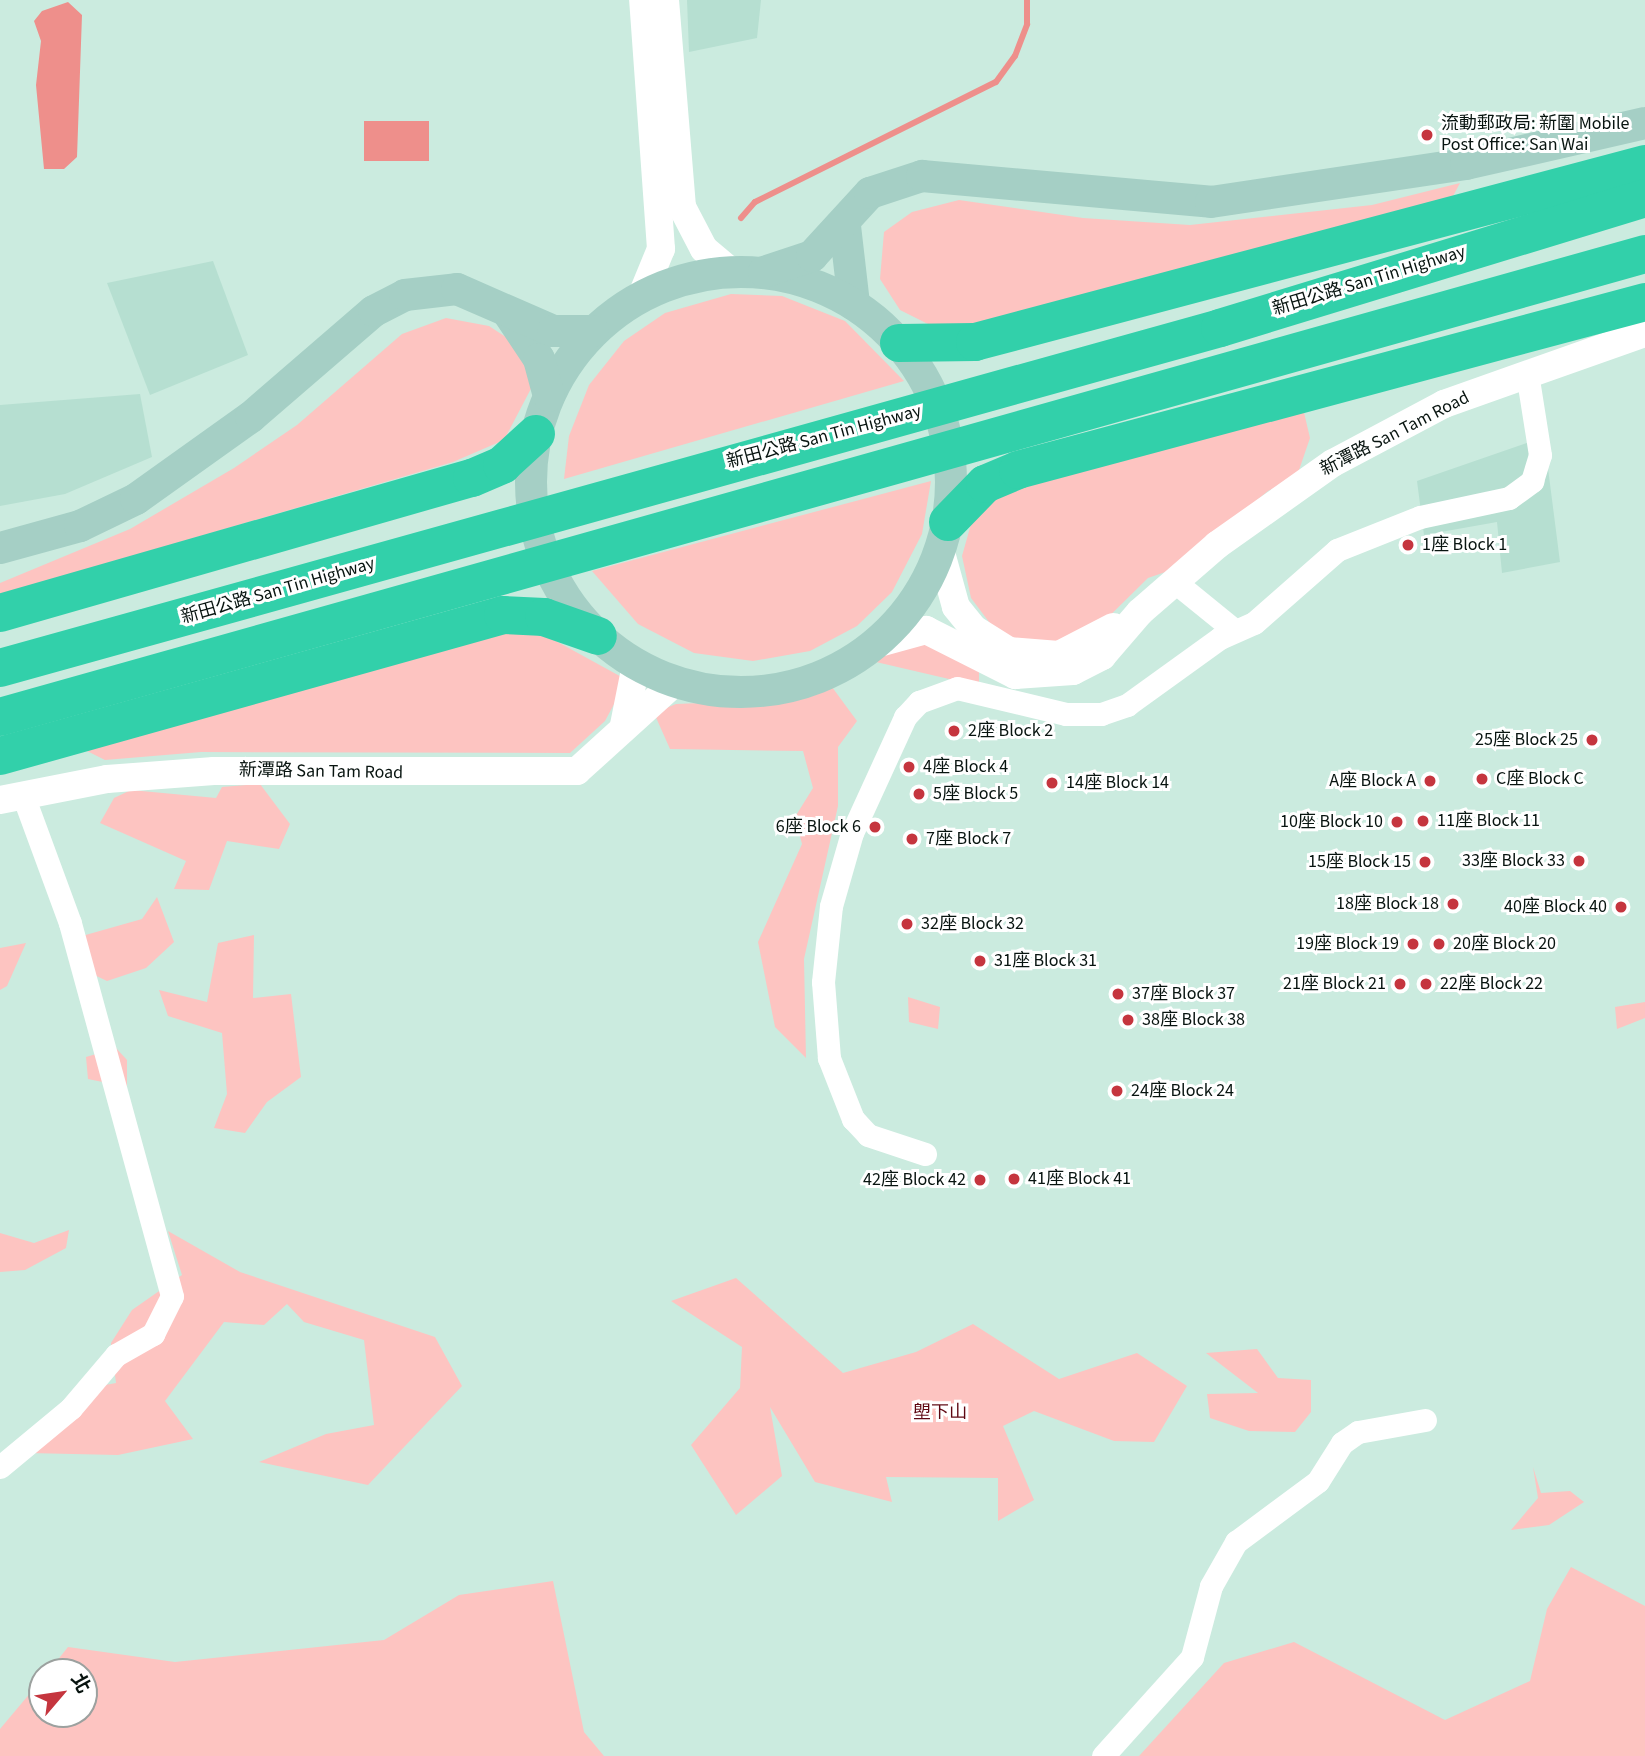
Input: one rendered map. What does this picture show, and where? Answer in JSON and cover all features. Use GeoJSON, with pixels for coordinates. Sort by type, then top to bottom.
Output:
{"type":"FeatureCollection","features":[{"type":"Feature","properties":{"kind":"highway"},"geometry":{"type":"LineString","coordinates":[[899,343],[975,342],[1645,164]]}},
{"type":"Feature","properties":{"kind":"highway","name":"新田公路 San Tin Highway"},"geometry":{"type":"LineString","coordinates":[[0,668],[640,487],[1072,369],[1645,198]]}},
{"type":"Feature","properties":{"kind":"highway"},"geometry":{"type":"LineString","coordinates":[[0,718],[647,530],[1645,254]]}},
{"type":"Feature","properties":{"kind":"highway"},"geometry":{"type":"LineString","coordinates":[[944,535],[985,484],[1018,470],[1645,302]]}},
{"type":"Feature","properties":{"kind":"highway"},"geometry":{"type":"LineString","coordinates":[[0,613],[472,478],[502,465],[536,434]]}},
{"type":"Feature","properties":{"kind":"highway"},"geometry":{"type":"LineString","coordinates":[[0,757],[503,615],[544,617],[598,636]]}},
{"type":"Feature","properties":{"kind":"main road"},"geometry":{"type":"LineString","coordinates":[[763,272],[812,256],[845,226],[870,193],[922,176],[1211,202],[1466,164],[1645,123]]}},
{"type":"Feature","properties":{"kind":"main road"},"geometry":{"type":"LineString","coordinates":[[845,226],[854,304]]}},
{"type":"Feature","properties":{"kind":"main road"},"geometry":{"type":"LineString","coordinates":[[730,271],[763,272],[820,286],[854,304],[899,343],[924,377],[946,430],[952,474],[944,535],[919,595],[879,643],[843,668],[779,690],[739,693],[675,682],[636,665],[598,636],[566,599],[546,560],[532,508],[536,434],[549,396],[593,331],[642,295],[730,271]]}},
{"type":"Feature","properties":{"kind":"main road"},"geometry":{"type":"LineString","coordinates":[[0,548],[79,526],[136,499],[251,417],[374,312],[405,295],[457,289],[553,331],[593,331]]}},
{"type":"Feature","properties":{"kind":"main road"},"geometry":{"type":"LineString","coordinates":[[509,314],[539,359],[549,396]]}},
{"type":"Feature","properties":{"kind":"street"},"geometry":{"type":"LineString","coordinates":[[642,295],[661,249],[643,0]]}},
{"type":"Feature","properties":{"kind":"street"},"geometry":{"type":"LineString","coordinates":[[665,0],[682,207],[704,249],[730,271]]}},
{"type":"Feature","properties":{"kind":"street","name":"新潭路 San Tam Road"},"geometry":{"type":"LineString","coordinates":[[879,643],[916,630],[935,632],[1002,671],[1044,677],[1102,656],[1140,612],[1175,582],[1334,462],[1444,404],[1645,333]]}},
{"type":"Feature","properties":{"kind":"street"},"geometry":{"type":"LineString","coordinates":[[925,1154],[868,1135],[853,1119],[829,1058],[823,982],[831,906],[852,833],[905,717],[919,702],[957,688],[1019,705],[1101,715],[1149,695],[1234,630],[1254,622],[1322,561],[1359,538],[1523,490],[1540,455],[1527,373]]}},
{"type":"Feature","properties":{"kind":"street","name":"新潭路 San Tam Road"},"geometry":{"type":"LineString","coordinates":[[944,535],[956,607],[974,629],[1009,651],[1059,655],[1140,612]]}},
{"type":"Feature","properties":{"kind":"street"},"geometry":{"type":"LineString","coordinates":[[1175,582],[1234,630]]}},
{"type":"Feature","properties":{"kind":"street"},"geometry":{"type":"LineString","coordinates":[[624,725],[636,665]]}},
{"type":"Feature","properties":{"kind":"street","name":"新潭路 San Tam Road"},"geometry":{"type":"LineString","coordinates":[[12,797],[107,779],[214,771],[548,775],[577,771],[624,725],[675,682]]}},
{"type":"Feature","properties":{"kind":"street"},"geometry":{"type":"LineString","coordinates":[[0,1467],[71,1408],[116,1355],[153,1334],[172,1296],[70,923],[12,797]]}},
{"type":"Feature","properties":{"kind":"street"},"geometry":{"type":"LineString","coordinates":[[1103,1756],[1192,1657],[1216,1574],[1236,1542],[1318,1481],[1342,1444],[1358,1432],[1426,1420]]}},
{"type":"Feature","properties":{"kind":"shaded area"},"geometry":{"type":"Polygon","coordinates":[[[687,0],[761,0],[757,38],[689,52],[687,0]]]}},
{"type":"Feature","properties":{"kind":"shaded area"},"geometry":{"type":"Polygon","coordinates":[[[68,2],[82,15],[77,157],[64,169],[44,169],[36,85],[41,41],[34,21],[42,11],[68,2]]]}},
{"type":"Feature","properties":{"kind":"shaded area"},"geometry":{"type":"Polygon","coordinates":[[[364,121],[429,121],[429,161],[364,161],[364,121]]]}},
{"type":"Feature","properties":{"kind":"shaded area"},"geometry":{"type":"Polygon","coordinates":[[[213,261],[248,355],[150,395],[107,283],[213,261]]]}},
{"type":"Feature","properties":{"kind":"shaded area"},"geometry":{"type":"Polygon","coordinates":[[[140,394],[152,457],[65,494],[0,506],[0,405],[140,394]]]}},
{"type":"Feature","properties":{"kind":"shaded area"},"geometry":{"type":"Polygon","coordinates":[[[1544,437],[1560,562],[1502,573],[1497,522],[1424,535],[1417,481],[1544,437]]]}},
{"type":"Feature","properties":{"kind":"green space"},"geometry":{"type":"Polygon","coordinates":[[[1460,183],[1451,200],[968,326],[928,324],[900,310],[880,279],[884,232],[912,212],[959,200],[1083,218],[1190,225],[1372,205],[1460,183]]]}},
{"type":"Feature","properties":{"kind":"green space"},"geometry":{"type":"Polygon","coordinates":[[[731,294],[782,296],[845,321],[904,381],[564,479],[569,436],[589,385],[624,341],[665,313],[731,294]]]}},
{"type":"Feature","properties":{"kind":"green space"},"geometry":{"type":"Polygon","coordinates":[[[446,318],[489,326],[521,347],[535,381],[504,440],[453,462],[0,595],[0,583],[130,529],[234,468],[297,425],[402,334],[446,318]]]}},
{"type":"Feature","properties":{"kind":"green space"},"geometry":{"type":"Polygon","coordinates":[[[1303,408],[1310,438],[1297,476],[1268,491],[1174,569],[1148,578],[1083,642],[1042,649],[998,634],[971,598],[962,556],[973,517],[992,496],[1303,408]]]}},
{"type":"Feature","properties":{"kind":"green space"},"geometry":{"type":"Polygon","coordinates":[[[931,481],[922,534],[892,592],[857,626],[810,651],[753,661],[694,653],[638,624],[592,571],[931,481]]]}},
{"type":"Feature","properties":{"kind":"green space"},"geometry":{"type":"Polygon","coordinates":[[[916,627],[979,667],[979,686],[876,662],[916,627]]]}},
{"type":"Feature","properties":{"kind":"green space"},"geometry":{"type":"Polygon","coordinates":[[[505,633],[545,635],[627,680],[605,721],[570,753],[201,752],[105,760],[85,750],[505,633]]]}},
{"type":"Feature","properties":{"kind":"green space"},"geometry":{"type":"Polygon","coordinates":[[[832,687],[857,721],[838,747],[838,806],[804,959],[806,1058],[775,1027],[758,942],[802,844],[795,817],[813,788],[803,751],[670,749],[654,713],[676,704],[752,701],[832,687]]]}},
{"type":"Feature","properties":{"kind":"green space"},"geometry":{"type":"Polygon","coordinates":[[[260,784],[290,824],[279,849],[227,841],[209,890],[174,889],[186,861],[100,823],[114,798],[131,790],[216,798],[222,787],[260,784]]]}},
{"type":"Feature","properties":{"kind":"green space"},"geometry":{"type":"Polygon","coordinates":[[[157,897],[174,942],[146,968],[107,981],[69,963],[82,936],[142,919],[157,897]]]}},
{"type":"Feature","properties":{"kind":"green space"},"geometry":{"type":"Polygon","coordinates":[[[254,935],[253,998],[291,994],[301,1077],[267,1102],[245,1133],[214,1128],[227,1094],[222,1033],[168,1016],[159,990],[207,1002],[218,943],[254,935]]]}},
{"type":"Feature","properties":{"kind":"green space"},"geometry":{"type":"Polygon","coordinates":[[[26,943],[7,986],[0,990],[0,948],[26,943]]]}},
{"type":"Feature","properties":{"kind":"green space"},"geometry":{"type":"Polygon","coordinates":[[[908,997],[940,1007],[938,1029],[909,1022],[908,997]]]}},
{"type":"Feature","properties":{"kind":"green space"},"geometry":{"type":"Polygon","coordinates":[[[1645,1002],[1645,1018],[1617,1029],[1615,1007],[1645,1002]]]}},
{"type":"Feature","properties":{"kind":"green space"},"geometry":{"type":"Polygon","coordinates":[[[116,1048],[127,1060],[127,1087],[88,1079],[86,1057],[116,1048]]]}},
{"type":"Feature","properties":{"kind":"green space"},"geometry":{"type":"Polygon","coordinates":[[[69,1230],[66,1248],[25,1270],[0,1272],[0,1233],[34,1243],[69,1230]]]}},
{"type":"Feature","properties":{"kind":"green space"},"geometry":{"type":"Polygon","coordinates":[[[168,1231],[240,1272],[435,1337],[462,1386],[368,1485],[259,1462],[326,1434],[374,1425],[364,1340],[304,1322],[287,1304],[264,1325],[224,1322],[165,1401],[193,1439],[118,1455],[28,1453],[73,1391],[116,1383],[111,1343],[132,1310],[182,1275],[168,1231]]]}},
{"type":"Feature","properties":{"kind":"green space","name":"塱下山"},"geometry":{"type":"Polygon","coordinates":[[[736,1278],[843,1373],[916,1352],[973,1324],[1059,1379],[1137,1353],[1187,1386],[1154,1442],[1114,1441],[1034,1411],[1003,1426],[1034,1500],[998,1521],[998,1478],[886,1477],[892,1502],[815,1482],[770,1407],[782,1476],[736,1515],[691,1445],[740,1388],[742,1347],[671,1301],[736,1278]]]}},
{"type":"Feature","properties":{"kind":"green space"},"geometry":{"type":"Polygon","coordinates":[[[1257,1349],[1278,1378],[1311,1380],[1311,1412],[1295,1432],[1249,1431],[1210,1418],[1207,1394],[1258,1393],[1206,1353],[1257,1349]]]}},
{"type":"Feature","properties":{"kind":"green space"},"geometry":{"type":"Polygon","coordinates":[[[1533,1467],[1541,1493],[1570,1491],[1584,1502],[1549,1525],[1511,1530],[1538,1498],[1533,1467]]]}},
{"type":"Feature","properties":{"kind":"green space"},"geometry":{"type":"Polygon","coordinates":[[[1571,1567],[1645,1606],[1645,1756],[1139,1756],[1224,1663],[1294,1642],[1445,1720],[1530,1681],[1547,1609],[1571,1567]]]}},
{"type":"Feature","properties":{"kind":"green space"},"geometry":{"type":"Polygon","coordinates":[[[553,1581],[584,1732],[604,1756],[0,1756],[0,1729],[28,1696],[28,1728],[98,1728],[98,1658],[59,1658],[68,1647],[175,1662],[384,1640],[459,1595],[553,1581]]]}},
{"type":"Feature","properties":{"kind":"waterway"},"geometry":{"type":"LineString","coordinates":[[741,218],[755,202],[996,82],[1015,56],[1027,24],[1027,0]]}},
{"type":"Feature","properties":{"kind":"place","name":"流動郵政局: 新圍 Mobile Post Office: San Wai"},"geometry":{"type":"Point","coordinates":[1427,135]}},
{"type":"Feature","properties":{"kind":"place","name":"1座 Block 1"},"geometry":{"type":"Point","coordinates":[1408,545]}},
{"type":"Feature","properties":{"kind":"place","name":"2座 Block 2"},"geometry":{"type":"Point","coordinates":[954,731]}},
{"type":"Feature","properties":{"kind":"place","name":"25座 Block 25"},"geometry":{"type":"Point","coordinates":[1592,740]}},
{"type":"Feature","properties":{"kind":"place","name":"4座 Block 4"},"geometry":{"type":"Point","coordinates":[909,767]}},
{"type":"Feature","properties":{"kind":"place","name":"C座 Block C"},"geometry":{"type":"Point","coordinates":[1482,779]}},
{"type":"Feature","properties":{"kind":"place","name":"A座 Block A"},"geometry":{"type":"Point","coordinates":[1430,781]}},
{"type":"Feature","properties":{"kind":"place","name":"14座 Block 14"},"geometry":{"type":"Point","coordinates":[1052,783]}},
{"type":"Feature","properties":{"kind":"place","name":"5座 Block 5"},"geometry":{"type":"Point","coordinates":[919,794]}},
{"type":"Feature","properties":{"kind":"place","name":"11座 Block 11"},"geometry":{"type":"Point","coordinates":[1423,821]}},
{"type":"Feature","properties":{"kind":"place","name":"10座 Block 10"},"geometry":{"type":"Point","coordinates":[1397,822]}},
{"type":"Feature","properties":{"kind":"place","name":"6座 Block 6"},"geometry":{"type":"Point","coordinates":[875,827]}},
{"type":"Feature","properties":{"kind":"place","name":"7座 Block 7"},"geometry":{"type":"Point","coordinates":[912,839]}},
{"type":"Feature","properties":{"kind":"place","name":"33座 Block 33"},"geometry":{"type":"Point","coordinates":[1579,861]}},
{"type":"Feature","properties":{"kind":"place","name":"15座 Block 15"},"geometry":{"type":"Point","coordinates":[1425,862]}},
{"type":"Feature","properties":{"kind":"place","name":"18座 Block 18"},"geometry":{"type":"Point","coordinates":[1453,904]}},
{"type":"Feature","properties":{"kind":"place","name":"40座 Block 40"},"geometry":{"type":"Point","coordinates":[1621,907]}},
{"type":"Feature","properties":{"kind":"place","name":"32座 Block 32"},"geometry":{"type":"Point","coordinates":[907,924]}},
{"type":"Feature","properties":{"kind":"place","name":"19座 Block 19"},"geometry":{"type":"Point","coordinates":[1413,944]}},
{"type":"Feature","properties":{"kind":"place","name":"20座 Block 20"},"geometry":{"type":"Point","coordinates":[1439,944]}},
{"type":"Feature","properties":{"kind":"place","name":"31座 Block 31"},"geometry":{"type":"Point","coordinates":[980,961]}},
{"type":"Feature","properties":{"kind":"place","name":"21座 Block 21"},"geometry":{"type":"Point","coordinates":[1400,984]}},
{"type":"Feature","properties":{"kind":"place","name":"22座 Block 22"},"geometry":{"type":"Point","coordinates":[1426,984]}},
{"type":"Feature","properties":{"kind":"place","name":"37座 Block 37"},"geometry":{"type":"Point","coordinates":[1118,994]}},
{"type":"Feature","properties":{"kind":"place","name":"38座 Block 38"},"geometry":{"type":"Point","coordinates":[1128,1020]}},
{"type":"Feature","properties":{"kind":"place","name":"24座 Block 24"},"geometry":{"type":"Point","coordinates":[1117,1091]}},
{"type":"Feature","properties":{"kind":"place","name":"41座 Block 41"},"geometry":{"type":"Point","coordinates":[1014,1179]}},
{"type":"Feature","properties":{"kind":"place","name":"42座 Block 42"},"geometry":{"type":"Point","coordinates":[980,1180]}}]}
